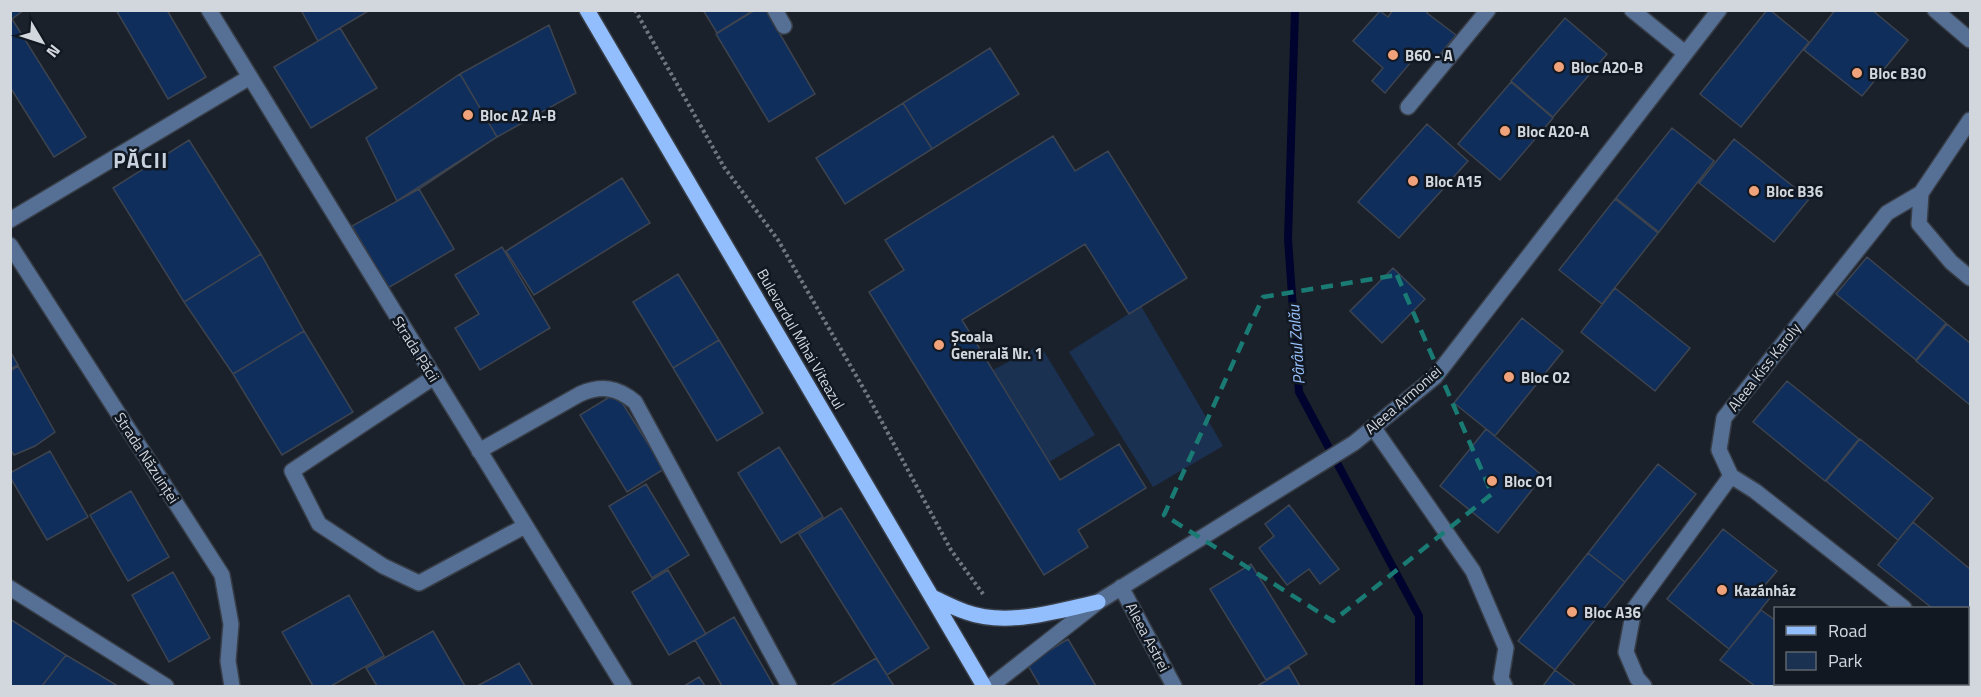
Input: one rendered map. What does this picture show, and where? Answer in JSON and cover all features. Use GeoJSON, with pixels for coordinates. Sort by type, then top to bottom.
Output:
{"type":"FeatureCollection","features":[{"type":"Feature","properties":{"kind":"main road","name":"Bulevardul Mihai Viteazul"},"geometry":{"type":"LineString","coordinates":[[587,10],[984,687]]}},
{"type":"Feature","properties":{"kind":"main road"},"geometry":{"type":"LineString","coordinates":[[932,597],[968,613],[1001,618],[1043,614],[1098,602]]}},
{"type":"Feature","properties":{"kind":"street","name":"Strada Păcii"},"geometry":{"type":"LineString","coordinates":[[209,10],[624,687]]}},
{"type":"Feature","properties":{"kind":"street"},"geometry":{"type":"LineString","coordinates":[[775,10],[784,26]]}},
{"type":"Feature","properties":{"kind":"street"},"geometry":{"type":"LineString","coordinates":[[1408,107],[1488,10]]}},
{"type":"Feature","properties":{"kind":"street"},"geometry":{"type":"LineString","coordinates":[[1632,10],[1685,53]]}},
{"type":"Feature","properties":{"kind":"street","name":"Aleea Armoniei"},"geometry":{"type":"LineString","coordinates":[[991,687],[1098,602],[1354,443],[1435,377],[1719,10]]}},
{"type":"Feature","properties":{"kind":"street"},"geometry":{"type":"LineString","coordinates":[[1935,10],[1971,40]]}},
{"type":"Feature","properties":{"kind":"street"},"geometry":{"type":"LineString","coordinates":[[10,220],[250,77]]}},
{"type":"Feature","properties":{"kind":"street"},"geometry":{"type":"LineString","coordinates":[[1971,120],[1921,193],[1919,224],[1951,261],[1971,278]]}},
{"type":"Feature","properties":{"kind":"street","name":"Aleea Kiss Karoly"},"geometry":{"type":"LineString","coordinates":[[1731,476],[1719,450],[1724,418],[1887,213],[1921,193]]}},
{"type":"Feature","properties":{"kind":"street","name":"Strada Năzuinței"},"geometry":{"type":"LineString","coordinates":[[10,245],[222,575],[231,624],[228,661],[232,687]]}},
{"type":"Feature","properties":{"kind":"street"},"geometry":{"type":"LineString","coordinates":[[434,377],[292,471],[319,524],[383,566],[419,583],[525,526]]}},
{"type":"Feature","properties":{"kind":"street"},"geometry":{"type":"LineString","coordinates":[[479,451],[592,389],[605,387],[626,394],[635,402],[789,687]]}},
{"type":"Feature","properties":{"kind":"street"},"geometry":{"type":"LineString","coordinates":[[1373,427],[1473,571],[1506,648],[1501,678],[1505,687]]}},
{"type":"Feature","properties":{"kind":"street"},"geometry":{"type":"LineString","coordinates":[[1644,687],[1637,678],[1626,652],[1634,609],[1731,476],[1755,491],[1901,607]]}},
{"type":"Feature","properties":{"kind":"street","name":"Aleea Astrei"},"geometry":{"type":"LineString","coordinates":[[1121,587],[1174,687]]}},
{"type":"Feature","properties":{"kind":"street"},"geometry":{"type":"LineString","coordinates":[[10,588],[166,687]]}},
{"type":"Feature","properties":{"kind":"path"},"geometry":{"type":"LineString","coordinates":[[635,10],[724,167],[778,240],[869,398],[951,550],[1001,618]]}},
{"type":"Feature","properties":{"kind":"highlighted area"},"geometry":{"type":"Polygon","coordinates":[[[1397,275],[1492,494],[1333,621],[1164,515],[1263,297],[1397,275]]]}},
{"type":"Feature","properties":{"kind":"green space"},"geometry":{"type":"Polygon","coordinates":[[[1141,306],[1223,446],[1153,487],[1069,352],[1141,306]]]}},
{"type":"Feature","properties":{"kind":"green space"},"geometry":{"type":"Polygon","coordinates":[[[1040,345],[1095,435],[1049,462],[993,370],[1040,345]]]}},
{"type":"Feature","properties":{"kind":"building"},"geometry":{"type":"Polygon","coordinates":[[[10,10],[24,10],[12,19],[86,137],[54,157],[10,87],[10,10]]]}},
{"type":"Feature","properties":{"kind":"building"},"geometry":{"type":"Polygon","coordinates":[[[116,10],[167,10],[206,77],[168,99],[116,10]]]}},
{"type":"Feature","properties":{"kind":"building"},"geometry":{"type":"Polygon","coordinates":[[[301,10],[370,10],[318,41],[301,10]]]}},
{"type":"Feature","properties":{"kind":"building"},"geometry":{"type":"Polygon","coordinates":[[[301,10],[370,10],[318,41],[301,10]]]}},
{"type":"Feature","properties":{"kind":"building"},"geometry":{"type":"Polygon","coordinates":[[[703,10],[754,10],[717,33],[703,10]]]}},
{"type":"Feature","properties":{"kind":"building"},"geometry":{"type":"Polygon","coordinates":[[[755,10],[766,10],[815,94],[769,122],[716,34],[755,10]]]}},
{"type":"Feature","properties":{"kind":"building","name":"B60 - A"},"geometry":{"type":"Polygon","coordinates":[[[1393,10],[1428,10],[1427,13],[1456,35],[1435,60],[1421,50],[1385,93],[1372,81],[1383,68],[1353,41],[1380,11],[1388,17],[1393,10]]]}},
{"type":"Feature","properties":{"kind":"building"},"geometry":{"type":"Polygon","coordinates":[[[1767,10],[1770,10],[1809,42],[1741,127],[1700,94],[1767,10]]]}},
{"type":"Feature","properties":{"kind":"building","name":"Bloc B30"},"geometry":{"type":"Polygon","coordinates":[[[1835,10],[1872,10],[1908,40],[1862,96],[1804,50],[1835,10]]]}},
{"type":"Feature","properties":{"kind":"building","name":"Bloc A20-B"},"geometry":{"type":"Polygon","coordinates":[[[1565,18],[1607,54],[1553,117],[1511,81],[1565,18]]]}},
{"type":"Feature","properties":{"kind":"building","name":"Bloc A2 A-B"},"geometry":{"type":"Polygon","coordinates":[[[549,25],[576,93],[497,137],[397,201],[366,138],[460,74],[549,25]]]}},
{"type":"Feature","properties":{"kind":"building"},"geometry":{"type":"Polygon","coordinates":[[[549,25],[576,93],[497,137],[460,74],[549,25]]]}},
{"type":"Feature","properties":{"kind":"building"},"geometry":{"type":"Polygon","coordinates":[[[340,28],[377,88],[311,128],[274,67],[340,28]]]}},
{"type":"Feature","properties":{"kind":"building"},"geometry":{"type":"Polygon","coordinates":[[[990,48],[1019,94],[932,149],[903,103],[990,48]]]}},
{"type":"Feature","properties":{"kind":"building"},"geometry":{"type":"Polygon","coordinates":[[[460,74],[497,137],[397,201],[366,138],[460,74]]]}},
{"type":"Feature","properties":{"kind":"building","name":"Bloc A20-A"},"geometry":{"type":"Polygon","coordinates":[[[1511,82],[1553,118],[1500,180],[1458,144],[1511,82]]]}},
{"type":"Feature","properties":{"kind":"building"},"geometry":{"type":"Polygon","coordinates":[[[903,103],[932,149],[845,204],[816,158],[903,103]]]}},
{"type":"Feature","properties":{"kind":"building","name":"Bloc A15"},"geometry":{"type":"Polygon","coordinates":[[[1427,124],[1468,161],[1399,238],[1358,202],[1427,124]]]}},
{"type":"Feature","properties":{"kind":"building"},"geometry":{"type":"Polygon","coordinates":[[[1672,128],[1714,161],[1659,232],[1616,198],[1672,128]]]}},
{"type":"Feature","properties":{"kind":"building","name":"Școala Generală Nr. 1"},"geometry":{"type":"Polygon","coordinates":[[[1053,136],[1075,171],[1108,151],[1187,278],[1129,314],[1085,244],[962,320],[1060,480],[1119,444],[1146,488],[1078,530],[1088,547],[1044,575],[869,292],[904,270],[885,240],[1053,136]]]}},
{"type":"Feature","properties":{"kind":"building","name":"Bloc B36"},"geometry":{"type":"Polygon","coordinates":[[[1734,139],[1809,199],[1774,242],[1699,183],[1734,139]]]}},
{"type":"Feature","properties":{"kind":"building"},"geometry":{"type":"Polygon","coordinates":[[[189,140],[261,254],[184,302],[113,188],[189,140]]]}},
{"type":"Feature","properties":{"kind":"building"},"geometry":{"type":"Polygon","coordinates":[[[622,178],[650,223],[534,295],[506,251],[622,178]]]}},
{"type":"Feature","properties":{"kind":"building"},"geometry":{"type":"Polygon","coordinates":[[[419,189],[454,249],[388,288],[352,226],[419,189]]]}},
{"type":"Feature","properties":{"kind":"building"},"geometry":{"type":"Polygon","coordinates":[[[1615,199],[1658,233],[1602,304],[1559,270],[1615,199]]]}},
{"type":"Feature","properties":{"kind":"building"},"geometry":{"type":"Polygon","coordinates":[[[502,247],[550,328],[480,370],[455,328],[479,314],[455,275],[502,247]]]}},
{"type":"Feature","properties":{"kind":"building"},"geometry":{"type":"Polygon","coordinates":[[[261,254],[304,331],[233,374],[184,302],[261,254]]]}},
{"type":"Feature","properties":{"kind":"building"},"geometry":{"type":"Polygon","coordinates":[[[1867,257],[1946,323],[1916,360],[1836,294],[1867,257]]]}},
{"type":"Feature","properties":{"kind":"building"},"geometry":{"type":"Polygon","coordinates":[[[1393,268],[1425,299],[1382,343],[1350,311],[1393,268]]]}},
{"type":"Feature","properties":{"kind":"building"},"geometry":{"type":"Polygon","coordinates":[[[678,274],[719,340],[673,368],[633,302],[678,274]]]}},
{"type":"Feature","properties":{"kind":"building"},"geometry":{"type":"Polygon","coordinates":[[[1615,288],[1690,348],[1655,391],[1581,332],[1615,288]]]}},
{"type":"Feature","properties":{"kind":"building","name":"Bloc O2"},"geometry":{"type":"Polygon","coordinates":[[[1522,318],[1563,351],[1495,436],[1454,403],[1522,318]]]}},
{"type":"Feature","properties":{"kind":"building"},"geometry":{"type":"Polygon","coordinates":[[[1947,324],[1970,343],[1970,405],[1916,361],[1947,324]]]}},
{"type":"Feature","properties":{"kind":"building"},"geometry":{"type":"Polygon","coordinates":[[[304,331],[353,412],[282,455],[233,374],[304,331]]]}},
{"type":"Feature","properties":{"kind":"building"},"geometry":{"type":"Polygon","coordinates":[[[719,340],[763,413],[717,441],[673,368],[719,340]]]}},
{"type":"Feature","properties":{"kind":"building"},"geometry":{"type":"Polygon","coordinates":[[[10,351],[18,365],[10,369],[10,351]]]}},
{"type":"Feature","properties":{"kind":"building"},"geometry":{"type":"Polygon","coordinates":[[[18,366],[55,432],[35,446],[14,455],[10,449],[10,371],[18,366]]]}},
{"type":"Feature","properties":{"kind":"building"},"geometry":{"type":"Polygon","coordinates":[[[1787,381],[1859,439],[1825,481],[1753,422],[1787,381]]]}},
{"type":"Feature","properties":{"kind":"building"},"geometry":{"type":"Polygon","coordinates":[[[616,393],[664,469],[627,492],[580,415],[616,393]]]}},
{"type":"Feature","properties":{"kind":"building","name":"Bloc O1"},"geometry":{"type":"Polygon","coordinates":[[[1486,429],[1543,476],[1498,533],[1440,486],[1486,429]]]}},
{"type":"Feature","properties":{"kind":"building"},"geometry":{"type":"Polygon","coordinates":[[[1860,439],[1933,498],[1898,540],[1826,481],[1860,439]]]}},
{"type":"Feature","properties":{"kind":"building"},"geometry":{"type":"Polygon","coordinates":[[[779,447],[823,517],[781,543],[738,473],[779,447]]]}},
{"type":"Feature","properties":{"kind":"building"},"geometry":{"type":"Polygon","coordinates":[[[50,451],[88,517],[47,540],[10,477],[10,473],[50,451]]]}},
{"type":"Feature","properties":{"kind":"building"},"geometry":{"type":"Polygon","coordinates":[[[1658,464],[1696,494],[1625,582],[1588,553],[1658,464]]]}},
{"type":"Feature","properties":{"kind":"building"},"geometry":{"type":"Polygon","coordinates":[[[646,484],[689,555],[652,578],[609,506],[646,484]]]}},
{"type":"Feature","properties":{"kind":"building"},"geometry":{"type":"Polygon","coordinates":[[[131,491],[169,557],[128,581],[90,515],[131,491]]]}},
{"type":"Feature","properties":{"kind":"building"},"geometry":{"type":"Polygon","coordinates":[[[1289,505],[1339,569],[1320,584],[1309,569],[1287,585],[1259,548],[1274,536],[1265,524],[1289,505]]]}},
{"type":"Feature","properties":{"kind":"building"},"geometry":{"type":"Polygon","coordinates":[[[841,508],[929,648],[887,675],[799,534],[841,508]]]}},
{"type":"Feature","properties":{"kind":"building"},"geometry":{"type":"Polygon","coordinates":[[[1913,522],[1970,569],[1969,619],[1969,607],[1931,607],[1878,565],[1913,522]]]}},
{"type":"Feature","properties":{"kind":"building","name":"Kazánház"},"geometry":{"type":"Polygon","coordinates":[[[1723,529],[1777,571],[1764,586],[1774,593],[1729,649],[1667,599],[1723,529]]]}},
{"type":"Feature","properties":{"kind":"building","name":"Bloc A36"},"geometry":{"type":"Polygon","coordinates":[[[1588,553],[1625,582],[1555,670],[1518,641],[1588,553]]]}},
{"type":"Feature","properties":{"kind":"building"},"geometry":{"type":"Polygon","coordinates":[[[1251,564],[1307,654],[1266,680],[1210,589],[1251,564]]]}},
{"type":"Feature","properties":{"kind":"building"},"geometry":{"type":"Polygon","coordinates":[[[668,570],[706,634],[669,655],[632,592],[668,570]]]}},
{"type":"Feature","properties":{"kind":"building"},"geometry":{"type":"Polygon","coordinates":[[[173,572],[210,638],[169,662],[132,595],[173,572]]]}},
{"type":"Feature","properties":{"kind":"building"},"geometry":{"type":"Polygon","coordinates":[[[349,595],[384,656],[331,686],[313,686],[282,632],[349,595]]]}},
{"type":"Feature","properties":{"kind":"building"},"geometry":{"type":"Polygon","coordinates":[[[1761,610],[1774,620],[1774,685],[1805,685],[1755,686],[1720,660],[1761,610]]]}},
{"type":"Feature","properties":{"kind":"building"},"geometry":{"type":"Polygon","coordinates":[[[734,617],[774,686],[722,686],[695,640],[734,617]]]}},
{"type":"Feature","properties":{"kind":"building"},"geometry":{"type":"Polygon","coordinates":[[[10,619],[66,655],[42,686],[10,686],[10,619]]]}},
{"type":"Feature","properties":{"kind":"building"},"geometry":{"type":"Polygon","coordinates":[[[433,631],[465,686],[377,686],[366,668],[433,631]]]}},
{"type":"Feature","properties":{"kind":"building"},"geometry":{"type":"Polygon","coordinates":[[[1068,639],[1096,686],[1040,686],[1027,664],[1068,639]]]}},
{"type":"Feature","properties":{"kind":"building"},"geometry":{"type":"Polygon","coordinates":[[[66,655],[118,686],[42,686],[66,655]]]}},
{"type":"Feature","properties":{"kind":"building"},"geometry":{"type":"Polygon","coordinates":[[[876,658],[894,686],[830,686],[876,658]]]}},
{"type":"Feature","properties":{"kind":"building"},"geometry":{"type":"Polygon","coordinates":[[[519,663],[533,686],[477,686],[498,675],[519,663]]]}},
{"type":"Feature","properties":{"kind":"building"},"geometry":{"type":"Polygon","coordinates":[[[1289,667],[1300,686],[1257,686],[1289,667]]]}},
{"type":"Feature","properties":{"kind":"building"},"geometry":{"type":"Polygon","coordinates":[[[1555,670],[1576,686],[1543,686],[1555,670]]]}},
{"type":"Feature","properties":{"kind":"building"},"geometry":{"type":"Polygon","coordinates":[[[699,677],[705,686],[684,686],[699,677]]]}},
{"type":"Feature","properties":{"kind":"building"},"geometry":{"type":"Polygon","coordinates":[[[1833,685],[1924,685],[1922,686],[1833,685]]]}},
{"type":"Feature","properties":{"kind":"waterway","name":"Pârâul Zalău"},"geometry":{"type":"LineString","coordinates":[[1295,10],[1288,239],[1299,392],[1419,616],[1419,686]]}},
{"type":"Feature","properties":{"kind":"place","name":"B60 - A"},"geometry":{"type":"Point","coordinates":[1393,55]}},
{"type":"Feature","properties":{"kind":"place","name":"Bloc A20-B"},"geometry":{"type":"Point","coordinates":[1559,67]}},
{"type":"Feature","properties":{"kind":"place","name":"Bloc B30"},"geometry":{"type":"Point","coordinates":[1857,73]}},
{"type":"Feature","properties":{"kind":"place","name":"Bloc A2 A-B"},"geometry":{"type":"Point","coordinates":[468,115]}},
{"type":"Feature","properties":{"kind":"place","name":"Bloc A20-A"},"geometry":{"type":"Point","coordinates":[1505,131]}},
{"type":"Feature","properties":{"kind":"place","name":"Bloc A15"},"geometry":{"type":"Point","coordinates":[1413,181]}},
{"type":"Feature","properties":{"kind":"place","name":"Bloc B36"},"geometry":{"type":"Point","coordinates":[1754,191]}},
{"type":"Feature","properties":{"kind":"place","name":"Școala Generală Nr. 1"},"geometry":{"type":"Point","coordinates":[939,345]}},
{"type":"Feature","properties":{"kind":"place","name":"Bloc O2"},"geometry":{"type":"Point","coordinates":[1509,377]}},
{"type":"Feature","properties":{"kind":"place","name":"Bloc O1"},"geometry":{"type":"Point","coordinates":[1492,481]}},
{"type":"Feature","properties":{"kind":"place","name":"Kazánház"},"geometry":{"type":"Point","coordinates":[1722,590]}},
{"type":"Feature","properties":{"kind":"place","name":"Bloc A36"},"geometry":{"type":"Point","coordinates":[1572,612]}},
{"type":"Feature","properties":{"kind":"district","name":"PĂCII"},"geometry":{"type":"Point","coordinates":[141,160]}}]}
